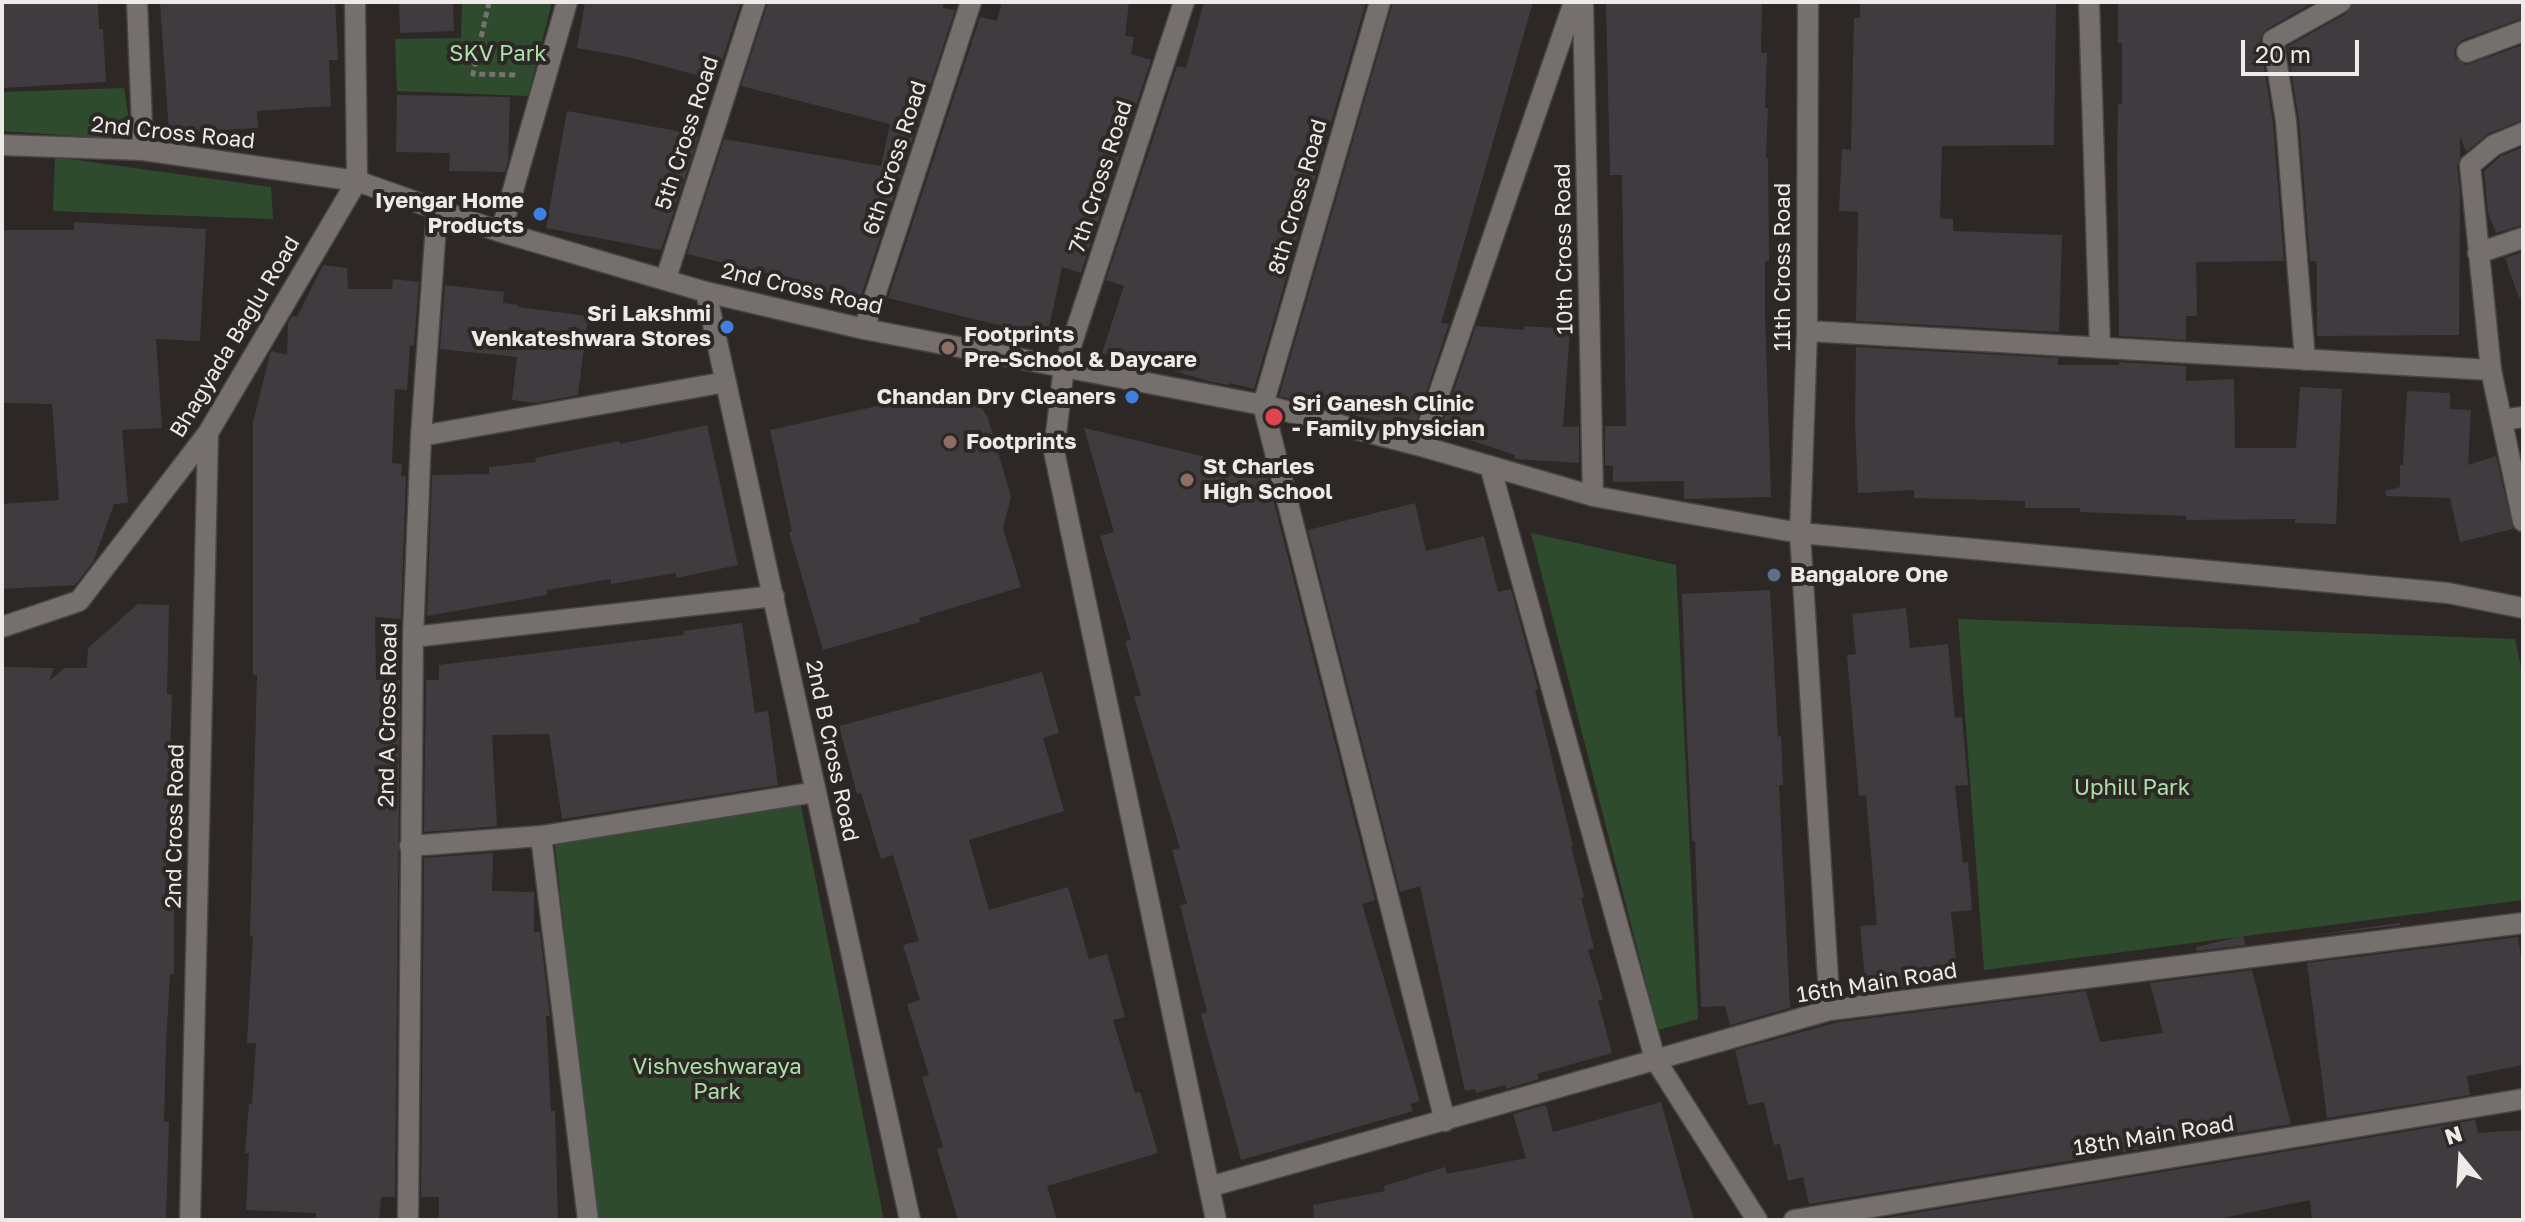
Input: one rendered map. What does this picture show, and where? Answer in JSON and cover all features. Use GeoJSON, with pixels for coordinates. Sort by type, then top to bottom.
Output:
{"type":"FeatureCollection","features":[{"type":"Feature","properties":{"kind":"street"},"geometry":{"type":"LineString","coordinates":[[137,2],[143,150]]}},
{"type":"Feature","properties":{"kind":"street"},"geometry":{"type":"LineString","coordinates":[[355,2],[357,181]]}},
{"type":"Feature","properties":{"kind":"street"},"geometry":{"type":"LineString","coordinates":[[501,232],[567,2]]}},
{"type":"Feature","properties":{"kind":"street","name":"5th Cross Road"},"geometry":{"type":"LineString","coordinates":[[666,278],[755,2]]}},
{"type":"Feature","properties":{"kind":"street","name":"6th Cross Road"},"geometry":{"type":"LineString","coordinates":[[864,329],[971,2]]}},
{"type":"Feature","properties":{"kind":"street","name":"7th Cross Road"},"geometry":{"type":"LineString","coordinates":[[1184,2],[1064,367],[1054,451],[1216,1220]]}},
{"type":"Feature","properties":{"kind":"street","name":"8th Cross Road"},"geometry":{"type":"LineString","coordinates":[[1263,405],[1380,2]]}},
{"type":"Feature","properties":{"kind":"street"},"geometry":{"type":"LineString","coordinates":[[1421,446],[1574,2]]}},
{"type":"Feature","properties":{"kind":"street","name":"10th Cross Road"},"geometry":{"type":"LineString","coordinates":[[1583,2],[1593,496]]}},
{"type":"Feature","properties":{"kind":"street","name":"11th Cross Road"},"geometry":{"type":"LineString","coordinates":[[1808,2],[1807,331],[1800,533],[1830,1010]]}},
{"type":"Feature","properties":{"kind":"street"},"geometry":{"type":"LineString","coordinates":[[2089,2],[2100,348]]}},
{"type":"Feature","properties":{"kind":"street"},"geometry":{"type":"LineString","coordinates":[[2305,360],[2286,121],[2273,40],[2341,2]]}},
{"type":"Feature","properties":{"kind":"street"},"geometry":{"type":"LineString","coordinates":[[2467,52],[2523,31]]}},
{"type":"Feature","properties":{"kind":"street"},"geometry":{"type":"LineString","coordinates":[[2523,133],[2494,145],[2470,165],[2491,370],[2523,521]]}},
{"type":"Feature","properties":{"kind":"street","name":"2nd Cross Road"},"geometry":{"type":"LineString","coordinates":[[2,145],[143,150],[357,181],[501,232],[706,292],[864,329],[1263,405],[1421,446],[1593,496],[1800,533],[2448,593],[2523,608]]}},
{"type":"Feature","properties":{"kind":"street","name":"Bhagyada Baglu Road"},"geometry":{"type":"LineString","coordinates":[[2,627],[79,601],[208,433],[357,181]]}},
{"type":"Feature","properties":{"kind":"street","name":"2nd A Cross Road"},"geometry":{"type":"LineString","coordinates":[[408,1220],[413,637],[421,436],[437,211]]}},
{"type":"Feature","properties":{"kind":"street"},"geometry":{"type":"LineString","coordinates":[[2478,253],[2523,238]]}},
{"type":"Feature","properties":{"kind":"street","name":"2nd B Cross Road"},"geometry":{"type":"LineString","coordinates":[[706,292],[910,1220]]}},
{"type":"Feature","properties":{"kind":"street"},"geometry":{"type":"LineString","coordinates":[[1807,331],[2491,370]]}},
{"type":"Feature","properties":{"kind":"street"},"geometry":{"type":"LineString","coordinates":[[421,436],[726,382]]}},
{"type":"Feature","properties":{"kind":"street"},"geometry":{"type":"LineString","coordinates":[[1263,405],[1445,1121]]}},
{"type":"Feature","properties":{"kind":"street"},"geometry":{"type":"LineString","coordinates":[[2502,420],[2523,417]]}},
{"type":"Feature","properties":{"kind":"street","name":"2nd Cross Road"},"geometry":{"type":"LineString","coordinates":[[190,1220],[208,433]]}},
{"type":"Feature","properties":{"kind":"street"},"geometry":{"type":"LineString","coordinates":[[1490,466],[1655,1059],[1757,1220]]}},
{"type":"Feature","properties":{"kind":"street"},"geometry":{"type":"LineString","coordinates":[[413,637],[774,596]]}},
{"type":"Feature","properties":{"kind":"street"},"geometry":{"type":"LineString","coordinates":[[410,846],[541,836],[816,792]]}},
{"type":"Feature","properties":{"kind":"street"},"geometry":{"type":"LineString","coordinates":[[541,836],[588,1220]]}},
{"type":"Feature","properties":{"kind":"street","name":"16th Main Road"},"geometry":{"type":"LineString","coordinates":[[1209,1187],[1830,1010],[2523,923]]}},
{"type":"Feature","properties":{"kind":"street","name":"18th Main Road"},"geometry":{"type":"LineString","coordinates":[[1794,1220],[2523,1099]]}},
{"type":"Feature","properties":{"kind":"path"},"geometry":{"type":"LineString","coordinates":[[489,2],[473,74],[525,75]]}},
{"type":"Feature","properties":{"kind":"green space","name":"SKV Park"},"geometry":{"type":"Polygon","coordinates":[[[462,2],[552,2],[528,96],[397,91],[395,39],[461,38],[462,2]]]}},
{"type":"Feature","properties":{"kind":"green space"},"geometry":{"type":"Polygon","coordinates":[[[124,88],[132,140],[2,131],[2,92],[124,88]]]}},
{"type":"Feature","properties":{"kind":"green space"},"geometry":{"type":"Polygon","coordinates":[[[55,157],[271,187],[273,219],[53,211],[55,157]]]}},
{"type":"Feature","properties":{"kind":"green space"},"geometry":{"type":"Polygon","coordinates":[[[1531,533],[1676,565],[1698,1019],[1658,1030],[1531,533]]]}},
{"type":"Feature","properties":{"kind":"green space","name":"Uphill Park"},"geometry":{"type":"Polygon","coordinates":[[[1958,619],[2515,639],[2523,677],[2523,900],[1984,970],[1958,619]]]}},
{"type":"Feature","properties":{"kind":"green space","name":"Vishveshwaraya Park"},"geometry":{"type":"Polygon","coordinates":[[[800,801],[884,1220],[595,1220],[555,845],[800,801]]]}},
{"type":"Feature","properties":{"kind":"building"},"geometry":{"type":"Polygon","coordinates":[[[2,2],[98,2],[106,82],[2,88],[2,2]]]}},
{"type":"Feature","properties":{"kind":"building"},"geometry":{"type":"Polygon","coordinates":[[[160,2],[335,2],[338,60],[329,60],[331,106],[257,111],[258,128],[169,133],[160,2]]]}},
{"type":"Feature","properties":{"kind":"building"},"geometry":{"type":"Polygon","coordinates":[[[399,2],[453,2],[454,31],[400,33],[399,2]]]}},
{"type":"Feature","properties":{"kind":"building"},"geometry":{"type":"Polygon","coordinates":[[[585,2],[741,2],[716,80],[628,57],[577,48],[585,2]]]}},
{"type":"Feature","properties":{"kind":"building"},"geometry":{"type":"Polygon","coordinates":[[[768,2],[943,2],[943,8],[955,10],[860,299],[792,286],[794,280],[687,254],[724,139],[881,166],[890,124],[741,86],[768,2]]]}},
{"type":"Feature","properties":{"kind":"building"},"geometry":{"type":"Polygon","coordinates":[[[1002,2],[1129,2],[1125,36],[1134,37],[1131,54],[1151,60],[1081,273],[1062,267],[1047,337],[888,298],[980,17],[997,21],[1002,2]]]}},
{"type":"Feature","properties":{"kind":"building"},"geometry":{"type":"Polygon","coordinates":[[[1204,2],[1366,2],[1254,389],[1212,382],[1160,367],[1159,371],[1102,353],[1124,286],[1106,280],[1177,66],[1186,68],[1204,2]]]}},
{"type":"Feature","properties":{"kind":"building"},"geometry":{"type":"Polygon","coordinates":[[[1393,2],[1533,2],[1441,323],[1449,324],[1416,422],[1403,418],[1400,427],[1279,396],[1393,2]]]}},
{"type":"Feature","properties":{"kind":"building"},"geometry":{"type":"Polygon","coordinates":[[[1606,2],[1762,2],[1761,53],[1767,53],[1765,108],[1768,108],[1769,261],[1765,261],[1765,315],[1771,497],[1684,499],[1684,481],[1613,482],[1613,466],[1605,465],[1605,426],[1626,426],[1622,175],[1610,175],[1606,2]]]}},
{"type":"Feature","properties":{"kind":"building"},"geometry":{"type":"Polygon","coordinates":[[[2056,2],[2054,145],[1942,146],[1940,218],[1953,219],[1953,231],[2062,235],[2059,332],[1856,321],[1858,212],[1839,211],[1842,149],[1851,150],[1854,18],[1860,18],[1860,3],[2056,2]]]}},
{"type":"Feature","properties":{"kind":"building"},"geometry":{"type":"Polygon","coordinates":[[[2118,2],[2314,2],[2267,29],[2260,41],[2273,123],[2284,261],[2196,262],[2197,316],[2186,316],[2186,340],[2119,336],[2117,159],[2118,104],[2122,104],[2122,43],[2118,43],[2118,2]]]}},
{"type":"Feature","properties":{"kind":"building"},"geometry":{"type":"Polygon","coordinates":[[[2354,2],[2523,2],[2523,18],[2462,40],[2454,49],[2455,57],[2466,65],[2523,45],[2523,120],[2489,133],[2466,152],[2460,136],[2457,166],[2460,191],[2459,335],[2317,336],[2317,265],[2316,261],[2310,261],[2299,120],[2287,47],[2347,13],[2354,2]]]}},
{"type":"Feature","properties":{"kind":"building"},"geometry":{"type":"Polygon","coordinates":[[[397,95],[510,97],[505,172],[449,171],[450,153],[396,152],[397,95]]]}},
{"type":"Feature","properties":{"kind":"building"},"geometry":{"type":"Polygon","coordinates":[[[567,111],[699,135],[661,250],[546,228],[567,111]]]}},
{"type":"Feature","properties":{"kind":"building"},"geometry":{"type":"Polygon","coordinates":[[[2523,147],[2523,225],[2496,233],[2488,213],[2484,171],[2501,156],[2523,147]]]}},
{"type":"Feature","properties":{"kind":"building"},"geometry":{"type":"Polygon","coordinates":[[[74,222],[206,229],[200,341],[156,339],[162,428],[122,430],[128,503],[114,504],[93,562],[75,585],[2,589],[2,504],[59,500],[52,404],[2,403],[2,230],[74,230],[74,222]]]}},
{"type":"Feature","properties":{"kind":"building"},"geometry":{"type":"Polygon","coordinates":[[[2523,252],[2523,297],[2519,298],[2505,258],[2523,252]]]}},
{"type":"Feature","properties":{"kind":"building"},"geometry":{"type":"Polygon","coordinates":[[[323,265],[347,268],[348,289],[392,289],[393,279],[419,282],[407,390],[395,389],[392,463],[402,464],[401,476],[406,476],[401,619],[375,617],[376,680],[400,680],[395,1197],[381,1197],[379,1220],[316,1220],[316,1213],[246,1210],[249,1153],[245,1153],[256,1043],[247,1043],[253,936],[250,936],[257,675],[253,675],[253,422],[270,354],[272,351],[287,355],[288,323],[292,316],[297,317],[323,265]]]}},
{"type":"Feature","properties":{"kind":"building"},"geometry":{"type":"Polygon","coordinates":[[[445,285],[504,292],[503,303],[518,307],[588,316],[578,395],[535,403],[512,400],[517,357],[440,349],[445,285]]]}},
{"type":"Feature","properties":{"kind":"building"},"geometry":{"type":"Polygon","coordinates":[[[1476,326],[1524,330],[1524,326],[1570,329],[1563,427],[1579,426],[1579,463],[1515,459],[1515,455],[1440,430],[1476,326]]]}},
{"type":"Feature","properties":{"kind":"building"},"geometry":{"type":"Polygon","coordinates":[[[1856,347],[2058,358],[2058,365],[2119,365],[2119,362],[2186,366],[2186,381],[2234,379],[2235,448],[2296,448],[2300,387],[2342,389],[2336,524],[2295,523],[2295,519],[2186,520],[2186,516],[2080,512],[2080,508],[2025,508],[2025,501],[1914,498],[1914,490],[1858,493],[1856,347]]]}},
{"type":"Feature","properties":{"kind":"building"},"geometry":{"type":"Polygon","coordinates":[[[936,389],[938,396],[970,399],[981,407],[988,418],[1011,497],[1003,528],[1021,587],[919,618],[920,622],[823,650],[789,532],[792,531],[770,430],[877,406],[875,399],[936,389]]]}},
{"type":"Feature","properties":{"kind":"building"},"geometry":{"type":"Polygon","coordinates":[[[2407,391],[2450,393],[2450,409],[2471,410],[2468,465],[2496,456],[2513,529],[2460,542],[2450,498],[2386,496],[2385,491],[2400,487],[2407,391]]]}},
{"type":"Feature","properties":{"kind":"building"},"geometry":{"type":"Polygon","coordinates":[[[707,425],[738,565],[676,578],[676,573],[611,584],[611,579],[547,590],[547,595],[427,616],[432,475],[489,474],[489,467],[536,462],[535,458],[707,425]]]}},
{"type":"Feature","properties":{"kind":"building"},"geometry":{"type":"Polygon","coordinates":[[[1084,428],[1257,469],[1265,467],[1375,900],[1362,904],[1420,1101],[1410,1104],[1413,1111],[1241,1160],[1201,1014],[1207,1012],[1180,905],[1187,904],[1172,850],[1180,848],[1134,697],[1141,695],[1125,641],[1131,640],[1100,536],[1114,532],[1084,428]]]}},
{"type":"Feature","properties":{"kind":"building"},"geometry":{"type":"Polygon","coordinates":[[[1415,503],[1426,551],[1484,536],[1498,592],[1511,589],[1538,689],[1535,690],[1573,846],[1584,897],[1581,898],[1594,948],[1588,950],[1603,999],[1598,1001],[1612,1053],[1537,1074],[1539,1079],[1506,1089],[1505,1085],[1476,1093],[1475,1089],[1465,1091],[1420,886],[1400,892],[1308,530],[1415,503]]]}},
{"type":"Feature","properties":{"kind":"building"},"geometry":{"type":"Polygon","coordinates":[[[1770,590],[1778,737],[1781,736],[1783,785],[1779,785],[1790,1008],[1730,1025],[1725,1006],[1701,1007],[1682,594],[1770,590]]]}},
{"type":"Feature","properties":{"kind":"building"},"geometry":{"type":"Polygon","coordinates":[[[138,604],[169,605],[167,694],[172,694],[165,908],[174,909],[174,974],[170,974],[166,1046],[164,1121],[169,1122],[166,1220],[2,1220],[2,667],[54,668],[49,681],[65,668],[87,668],[88,648],[138,604]]]}},
{"type":"Feature","properties":{"kind":"building"},"geometry":{"type":"Polygon","coordinates":[[[1906,608],[1910,648],[1948,644],[1955,718],[1962,717],[1968,785],[1955,786],[1963,863],[1968,862],[1972,910],[1951,912],[1958,981],[1866,992],[1860,926],[1877,925],[1866,795],[1859,796],[1847,655],[1856,654],[1852,614],[1906,608]]]}},
{"type":"Feature","properties":{"kind":"building"},"geometry":{"type":"Polygon","coordinates":[[[742,623],[755,713],[768,711],[778,785],[562,819],[549,734],[492,735],[497,826],[424,832],[426,680],[439,680],[439,665],[684,635],[683,631],[742,623]]]}},
{"type":"Feature","properties":{"kind":"building"},"geometry":{"type":"Polygon","coordinates":[[[1042,672],[1059,733],[1043,738],[1064,811],[969,840],[989,910],[1068,887],[1089,959],[1107,954],[1125,1017],[1113,1020],[1135,1093],[1140,1092],[1158,1153],[1047,1186],[1057,1220],[958,1220],[937,1149],[943,1147],[922,1077],[929,1075],[907,1004],[920,1000],[903,945],[919,941],[893,855],[881,859],[861,793],[857,794],[839,726],[1042,672]]]}},
{"type":"Feature","properties":{"kind":"building"},"geometry":{"type":"Polygon","coordinates":[[[493,853],[492,891],[534,892],[534,932],[540,932],[550,1016],[546,1016],[551,1111],[555,1111],[558,1220],[439,1220],[439,1197],[421,1197],[424,858],[493,853]]]}},
{"type":"Feature","properties":{"kind":"building"},"geometry":{"type":"Polygon","coordinates":[[[2400,925],[2304,937],[2356,929],[2400,925]]]}},
{"type":"Feature","properties":{"kind":"building"},"geometry":{"type":"Polygon","coordinates":[[[2243,936],[2246,945],[2197,951],[2196,947],[2243,936]]]}},
{"type":"Feature","properties":{"kind":"building"},"geometry":{"type":"Polygon","coordinates":[[[2518,937],[2523,973],[2523,1065],[2467,1076],[2470,1095],[2327,1118],[2307,963],[2518,937]]]}},
{"type":"Feature","properties":{"kind":"building"},"geometry":{"type":"Polygon","coordinates":[[[2252,970],[2291,1124],[1809,1204],[1803,1177],[1788,1181],[1780,1144],[1774,1145],[1764,1102],[1748,1105],[1735,1050],[1839,1022],[2086,991],[2100,1042],[2163,1033],[2150,983],[2252,970]]]}},
{"type":"Feature","properties":{"kind":"building"},"geometry":{"type":"Polygon","coordinates":[[[1661,1102],[1694,1220],[1314,1220],[1313,1205],[1385,1191],[1384,1186],[1445,1167],[1447,1174],[1526,1158],[1513,1114],[1546,1105],[1553,1132],[1661,1102]]]}},
{"type":"Feature","properties":{"kind":"building"},"geometry":{"type":"Polygon","coordinates":[[[2475,1120],[2478,1133],[2523,1130],[2523,1220],[2312,1220],[2310,1200],[2213,1220],[1873,1220],[2475,1120]]]}},
{"type":"Feature","properties":{"kind":"place","name":"Iyengar Home Products"},"geometry":{"type":"Point","coordinates":[540,214]}},
{"type":"Feature","properties":{"kind":"place","name":"Sri Lakshmi Venkateshwara Stores"},"geometry":{"type":"Point","coordinates":[727,327]}},
{"type":"Feature","properties":{"kind":"place","name":"Footprints Pre-School & Daycare"},"geometry":{"type":"Point","coordinates":[948,348]}},
{"type":"Feature","properties":{"kind":"place","name":"Chandan Dry Cleaners"},"geometry":{"type":"Point","coordinates":[1132,397]}},
{"type":"Feature","properties":{"kind":"place","name":"Sri Ganesh Clinic - Family physician"},"geometry":{"type":"Point","coordinates":[1274,417]}},
{"type":"Feature","properties":{"kind":"place","name":"Footprints"},"geometry":{"type":"Point","coordinates":[950,442]}},
{"type":"Feature","properties":{"kind":"place","name":"St Charles High School"},"geometry":{"type":"Point","coordinates":[1187,480]}},
{"type":"Feature","properties":{"kind":"place","name":"Bangalore One"},"geometry":{"type":"Point","coordinates":[1774,575]}}]}
